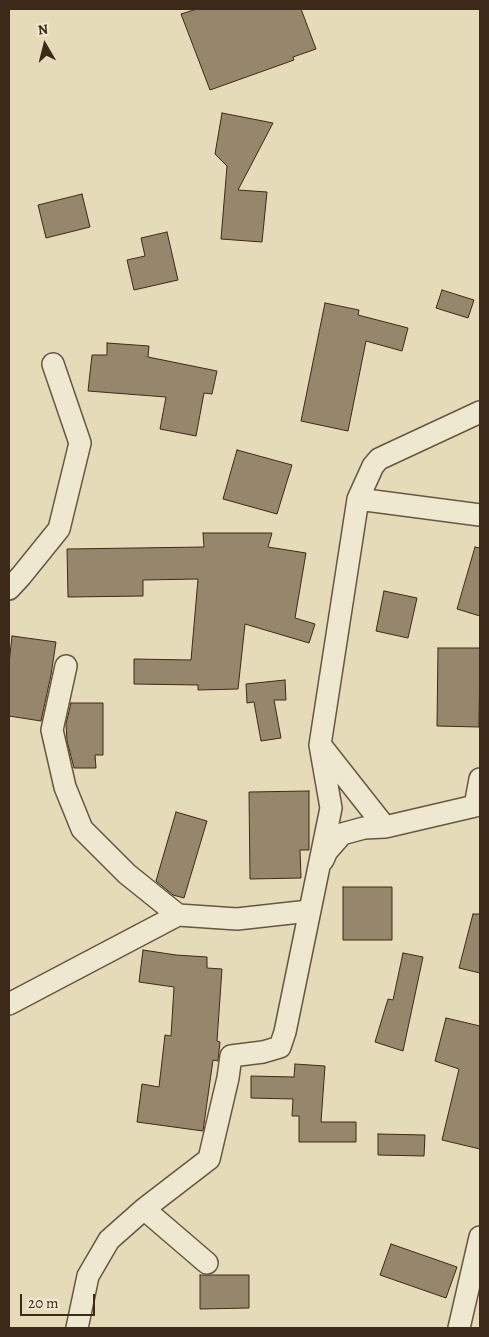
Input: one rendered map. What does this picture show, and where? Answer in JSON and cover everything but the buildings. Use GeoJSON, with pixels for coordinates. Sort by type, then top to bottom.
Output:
{"type":"FeatureCollection","features":[{"type":"Feature","properties":{"kind":"street"},"geometry":{"type":"LineString","coordinates":[[9,589],[59,529],[80,443],[53,364]]}},
{"type":"Feature","properties":{"kind":"street"},"geometry":{"type":"LineString","coordinates":[[77,1328],[88,1276],[109,1240],[144,1209],[209,1159],[228,1078],[231,1056],[263,1052],[280,1047],[285,1032],[331,808],[320,745],[358,499],[373,466],[379,459],[480,412]]}},
{"type":"Feature","properties":{"kind":"street"},"geometry":{"type":"LineString","coordinates":[[358,499],[480,515]]}},
{"type":"Feature","properties":{"kind":"street"},"geometry":{"type":"LineString","coordinates":[[66,666],[52,730],[65,787],[82,829],[127,874],[178,915]]}},
{"type":"Feature","properties":{"kind":"street"},"geometry":{"type":"LineString","coordinates":[[320,745],[385,828]]}},
{"type":"Feature","properties":{"kind":"street"},"geometry":{"type":"LineString","coordinates":[[315,881],[327,851],[342,834],[364,828],[385,828],[477,809],[480,779]]}},
{"type":"Feature","properties":{"kind":"street"},"geometry":{"type":"LineString","coordinates":[[9,1004],[178,915],[237,919],[309,911]]}},
{"type":"Feature","properties":{"kind":"street"},"geometry":{"type":"LineString","coordinates":[[144,1209],[206,1262]]}},
{"type":"Feature","properties":{"kind":"street"},"geometry":{"type":"LineString","coordinates":[[459,1328],[476,1269],[480,1237]]}}]}
